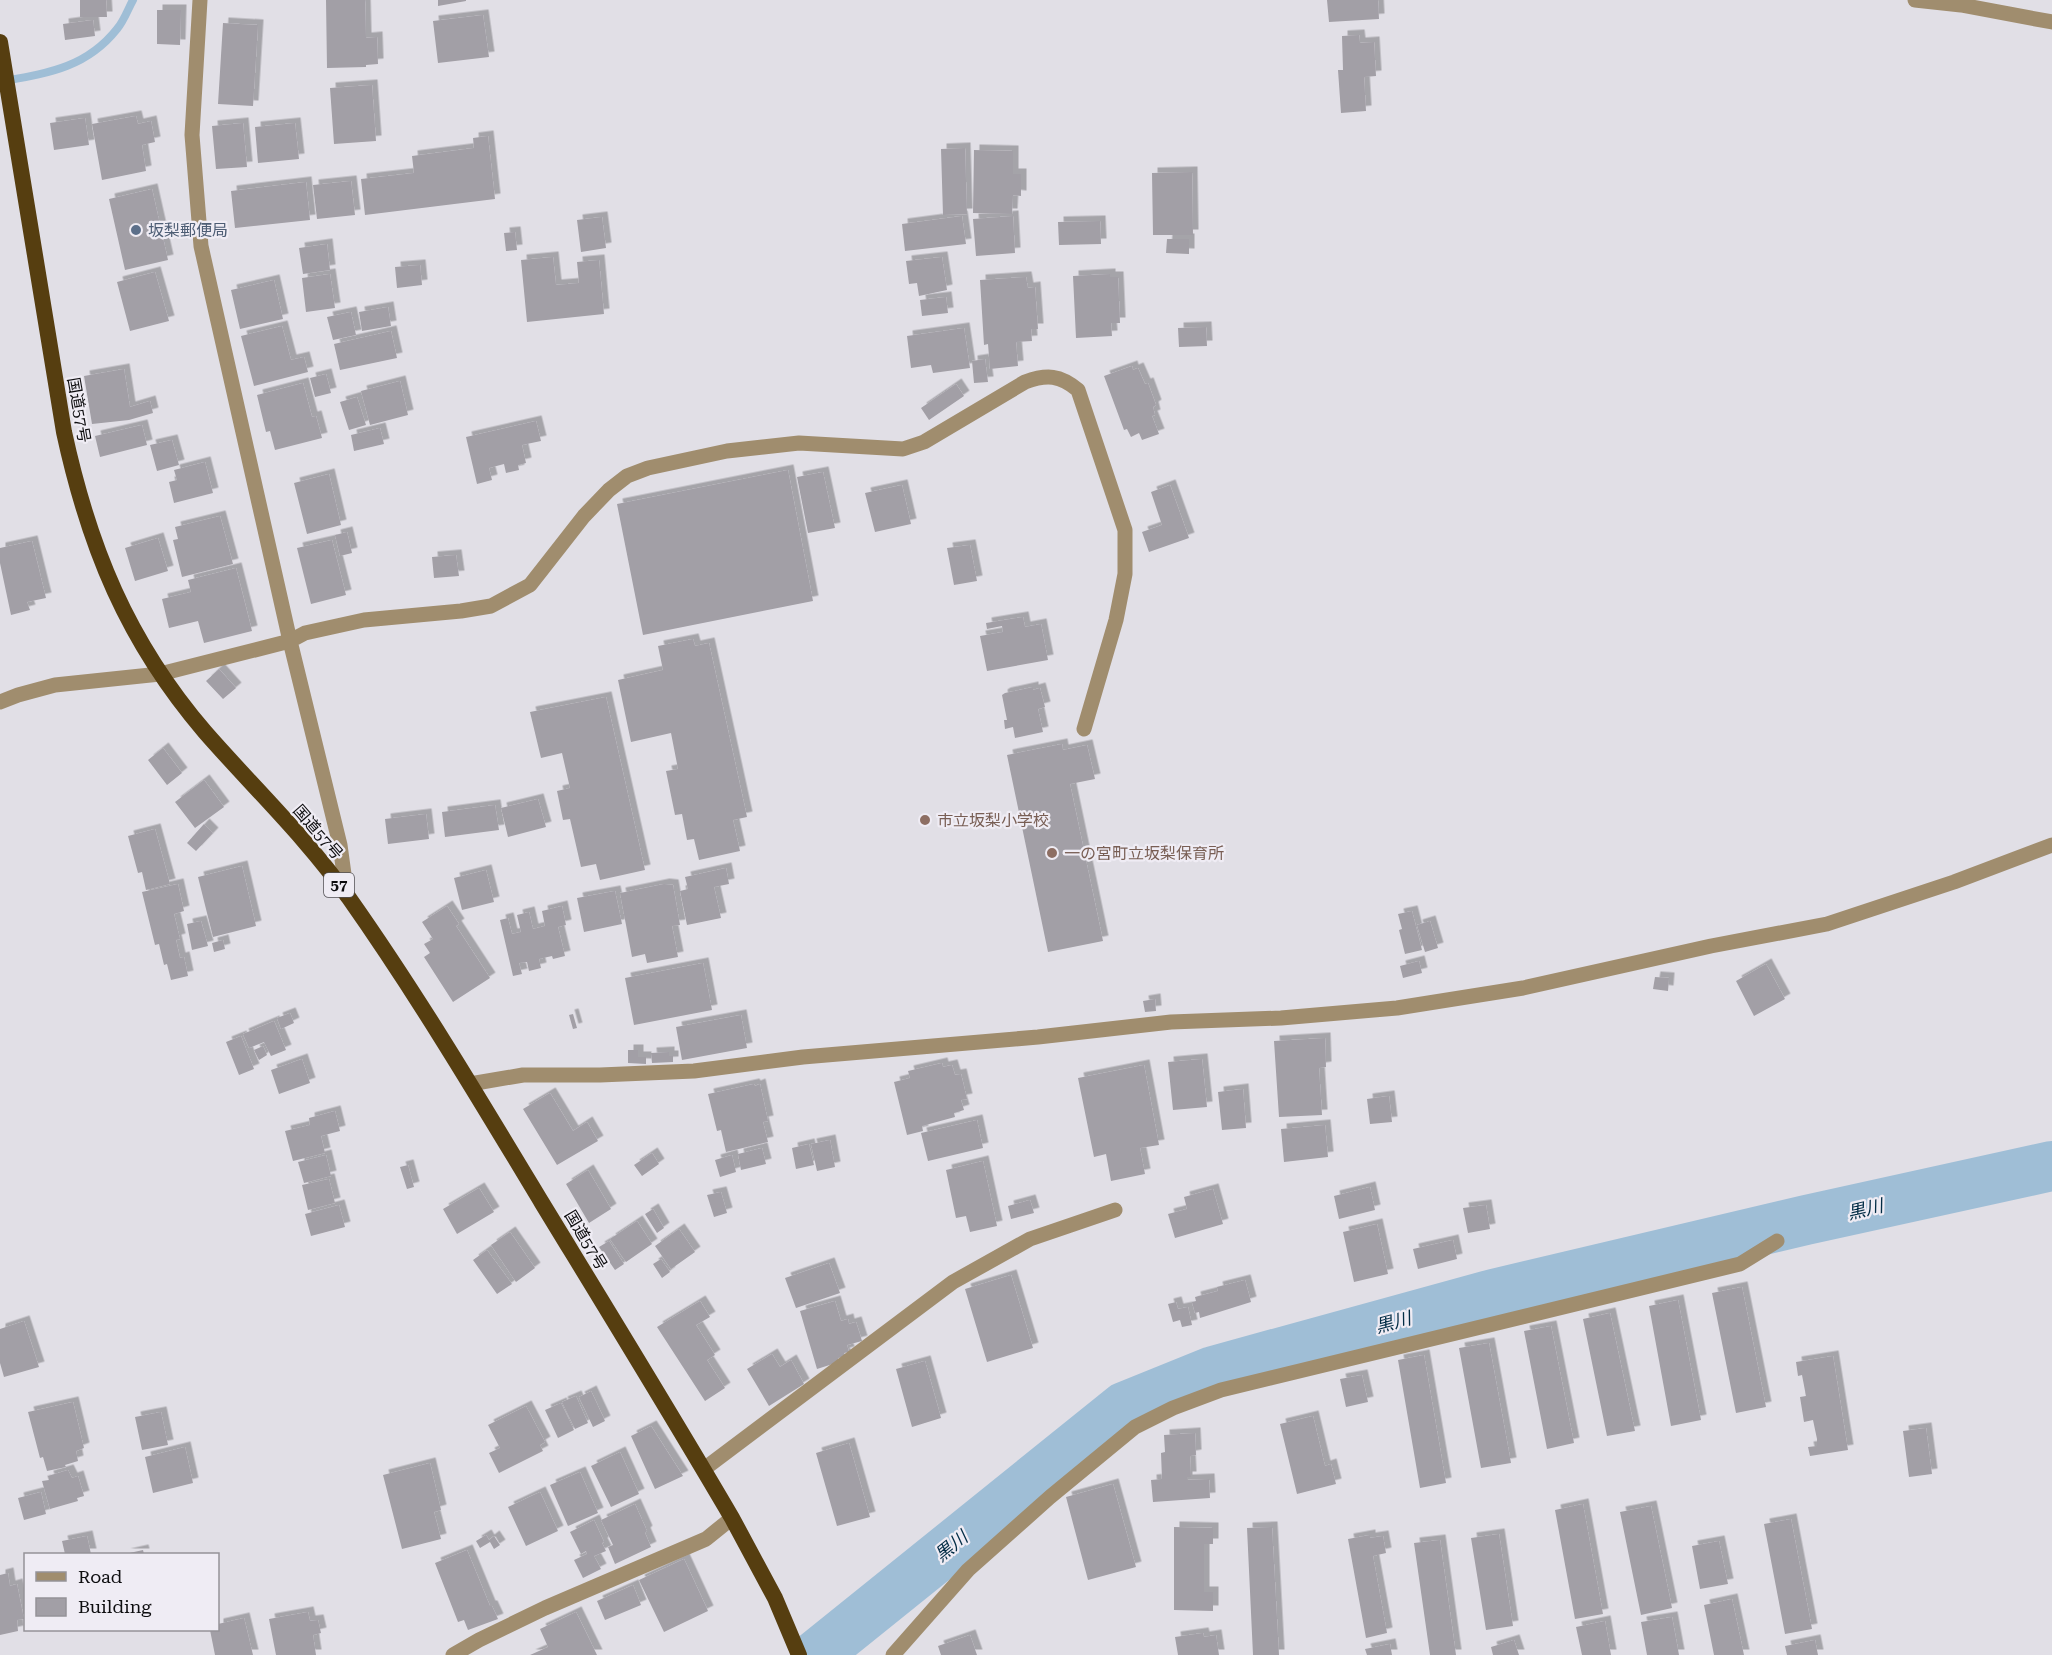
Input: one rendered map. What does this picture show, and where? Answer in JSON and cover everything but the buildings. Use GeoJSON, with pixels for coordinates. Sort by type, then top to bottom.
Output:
{"type":"FeatureCollection","features":[{"type":"Feature","properties":{"kind":"highway","name":"国道57号"},"geometry":{"type":"LineString","coordinates":[[0,42],[64,432],[76,487],[107,576],[160,674],[203,729],[310,847],[347,896],[470,1084],[704,1469],[775,1598],[799,1655]]}},
{"type":"Feature","properties":{"kind":"street"},"geometry":{"type":"LineString","coordinates":[[200,0],[192,135],[201,246],[290,641],[338,836],[347,896]]}},
{"type":"Feature","properties":{"kind":"street"},"geometry":{"type":"LineString","coordinates":[[1915,0],[1961,4],[2052,22]]}},
{"type":"Feature","properties":{"kind":"street"},"geometry":{"type":"LineString","coordinates":[[0,702],[55,686],[160,674],[290,641],[305,633],[364,620],[491,606],[530,585],[584,516],[609,490],[627,476],[648,468],[727,451],[799,443],[903,449],[924,442],[1025,382],[1038,377],[1050,377],[1066,380],[1078,390],[1125,530],[1125,574],[1116,620],[1084,729]]}},
{"type":"Feature","properties":{"kind":"street"},"geometry":{"type":"LineString","coordinates":[[470,1084],[523,1075],[600,1076],[694,1071],[803,1057],[1038,1037],[1171,1022],[1281,1018],[1419,1004],[1522,988],[1711,946],[1827,924],[1954,882],[2052,845]]}},
{"type":"Feature","properties":{"kind":"street"},"geometry":{"type":"LineString","coordinates":[[704,1469],[953,1282],[1030,1239],[1115,1210]]}},
{"type":"Feature","properties":{"kind":"street"},"geometry":{"type":"LineString","coordinates":[[893,1655],[968,1570],[1050,1497],[1135,1427],[1173,1408],[1221,1390],[1740,1263],[1777,1241]]}},
{"type":"Feature","properties":{"kind":"street"},"geometry":{"type":"LineString","coordinates":[[453,1655],[545,1608],[706,1539],[732,1518]]}},
{"type":"Feature","properties":{"kind":"waterway"},"geometry":{"type":"LineString","coordinates":[[4,81],[52,71],[93,52],[119,26],[133,0]]}},
{"type":"Feature","properties":{"kind":"waterway","name":"黒川"},"geometry":{"type":"LineString","coordinates":[[816,1655],[1124,1407],[1213,1371],[1493,1294],[1806,1220],[2052,1166]]}},
{"type":"Feature","properties":{"kind":"place","name":"坂梨郵便局"},"geometry":{"type":"Point","coordinates":[136,230]}},
{"type":"Feature","properties":{"kind":"place","name":"市立坂梨小学校"},"geometry":{"type":"Point","coordinates":[925,820]}},
{"type":"Feature","properties":{"kind":"place","name":"一の宮町立坂梨保育所"},"geometry":{"type":"Point","coordinates":[1052,853]}}]}
